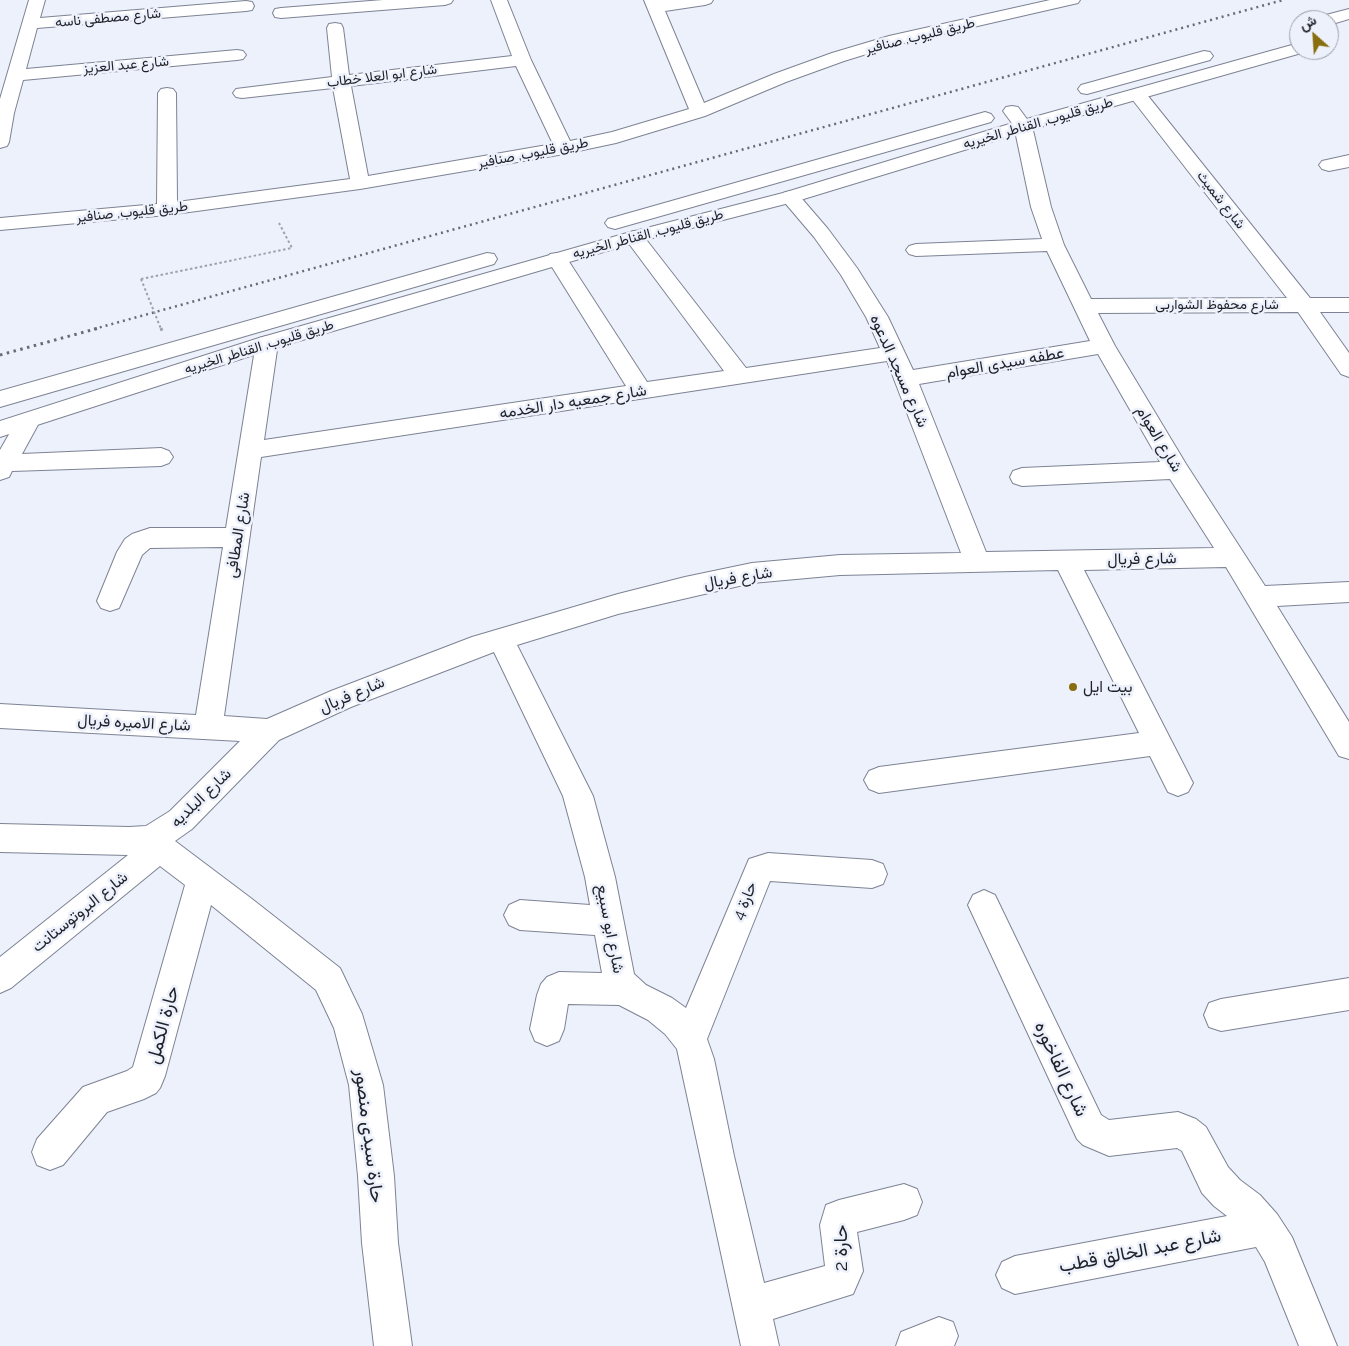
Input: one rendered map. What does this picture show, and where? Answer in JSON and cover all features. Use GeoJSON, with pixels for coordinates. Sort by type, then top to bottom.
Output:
{"type":"FeatureCollection","features":[{"type":"Feature","properties":{"kind":"street"},"geometry":{"type":"LineString","coordinates":[[0,142],[3,113],[15,75],[16,44],[30,24],[37,0]]}},
{"type":"Feature","properties":{"kind":"street"},"geometry":{"type":"LineString","coordinates":[[281,13],[445,0]]}},
{"type":"Feature","properties":{"kind":"street"},"geometry":{"type":"LineString","coordinates":[[499,0],[522,60],[564,148]]}},
{"type":"Feature","properties":{"kind":"street"},"geometry":{"type":"LineString","coordinates":[[699,112],[654,4],[705,0]]}},
{"type":"Feature","properties":{"kind":"street","name":"طريق قليوب, صنافير"},"geometry":{"type":"LineString","coordinates":[[0,224],[167,209],[360,183],[564,148],[616,137],[699,112],[780,78],[838,57],[895,40],[1045,3],[1072,0]]}},
{"type":"Feature","properties":{"kind":"street","name":"شارع مصطفى ناسه"},"geometry":{"type":"LineString","coordinates":[[30,24],[246,6]]}},
{"type":"Feature","properties":{"kind":"street"},"geometry":{"type":"LineString","coordinates":[[335,28],[341,81],[360,183]]}},
{"type":"Feature","properties":{"kind":"street","name":"طريق قليوب, القناطر الخيريه"},"geometry":{"type":"LineString","coordinates":[[0,429],[267,343],[634,237],[790,197],[1017,119],[1252,42]]}},
{"type":"Feature","properties":{"kind":"street","name":"طريق قليوب, القناطر الخيريه"},"geometry":{"type":"LineString","coordinates":[[600,227],[1017,119],[1138,95],[1289,51]]}},
{"type":"Feature","properties":{"kind":"street","name":"شارع عبد العزيز"},"geometry":{"type":"LineString","coordinates":[[15,75],[236,55]]}},
{"type":"Feature","properties":{"kind":"street","name":"شارع ابو العلا خطاب"},"geometry":{"type":"LineString","coordinates":[[242,92],[522,60]]}},
{"type":"Feature","properties":{"kind":"street"},"geometry":{"type":"LineString","coordinates":[[167,93],[167,209]]}},
{"type":"Feature","properties":{"kind":"street","name":"شارع شميث"},"geometry":{"type":"LineString","coordinates":[[1138,95],[1304,305],[1349,369]]}},
{"type":"Feature","properties":{"kind":"street","name":"شارع العوام"},"geometry":{"type":"LineString","coordinates":[[1017,119],[1041,207],[1054,245],[1104,346],[1177,470],[1347,740]]}},
{"type":"Feature","properties":{"kind":"street"},"geometry":{"type":"LineString","coordinates":[[1329,165],[1349,161]]}},
{"type":"Feature","properties":{"kind":"street","name":"شارع مسجد الدعوه"},"geometry":{"type":"LineString","coordinates":[[790,197],[821,233],[850,273],[876,317],[906,379],[977,562]]}},
{"type":"Feature","properties":{"kind":"street"},"geometry":{"type":"LineString","coordinates":[[634,237],[741,376]]}},
{"type":"Feature","properties":{"kind":"street"},"geometry":{"type":"LineString","coordinates":[[916,250],[1054,245]]}},
{"type":"Feature","properties":{"kind":"street","name":"طريق قليوب, القناطر الخيريه"},"geometry":{"type":"LineString","coordinates":[[0,399],[504,254]]}},
{"type":"Feature","properties":{"kind":"street"},"geometry":{"type":"LineString","coordinates":[[557,259],[642,392]]}},
{"type":"Feature","properties":{"kind":"street","name":"شارع محفوظ الشواربى"},"geometry":{"type":"LineString","coordinates":[[1085,306],[1349,305]]}},
{"type":"Feature","properties":{"kind":"street","name":"شارع المطافى"},"geometry":{"type":"LineString","coordinates":[[208,727],[267,343]]}},
{"type":"Feature","properties":{"kind":"street","name":"عطفه سيدى العوام"},"geometry":{"type":"LineString","coordinates":[[906,379],[1104,346]]}},
{"type":"Feature","properties":{"kind":"street","name":"شارع جمعيه دار الخدمه"},"geometry":{"type":"LineString","coordinates":[[251,450],[894,353]]}},
{"type":"Feature","properties":{"kind":"street"},"geometry":{"type":"LineString","coordinates":[[2,467],[28,421]]}},
{"type":"Feature","properties":{"kind":"street"},"geometry":{"type":"LineString","coordinates":[[2,467],[161,456]]}},
{"type":"Feature","properties":{"kind":"street"},"geometry":{"type":"LineString","coordinates":[[1022,477],[1177,470]]}},
{"type":"Feature","properties":{"kind":"street"},"geometry":{"type":"LineString","coordinates":[[110,601],[130,552],[141,541],[150,538],[238,537]]}},
{"type":"Feature","properties":{"kind":"street","name":"شارع فريال"},"geometry":{"type":"LineString","coordinates":[[269,731],[412,670],[501,639],[618,604],[752,573],[840,565],[1233,557]]}},
{"type":"Feature","properties":{"kind":"street"},"geometry":{"type":"LineString","coordinates":[[1066,560],[1178,783]]}},
{"type":"Feature","properties":{"kind":"street"},"geometry":{"type":"LineString","coordinates":[[1257,597],[1349,592]]}},
{"type":"Feature","properties":{"kind":"street","name":"شارع ابو سبيع"},"geometry":{"type":"LineString","coordinates":[[501,639],[578,796],[600,877],[615,969],[625,989],[634,996],[660,1009],[677,1022],[690,1039],[760,1346]]}},
{"type":"Feature","properties":{"kind":"street","name":"شارع الاميره فريال"},"geometry":{"type":"LineString","coordinates":[[0,716],[269,731]]}},
{"type":"Feature","properties":{"kind":"street","name":"شارع البلديه"},"geometry":{"type":"LineString","coordinates":[[0,838],[154,843],[181,820],[269,731]]}},
{"type":"Feature","properties":{"kind":"street"},"geometry":{"type":"LineString","coordinates":[[879,780],[1158,743]]}},
{"type":"Feature","properties":{"kind":"street","name":"حارة سيدى منصور"},"geometry":{"type":"LineString","coordinates":[[154,843],[328,979],[350,1026],[366,1085],[376,1176],[380,1243],[392,1346]]}},
{"type":"Feature","properties":{"kind":"street","name":"شارع البروتوستانت"},"geometry":{"type":"LineString","coordinates":[[0,977],[154,843]]}},
{"type":"Feature","properties":{"kind":"street","name":"حارة 4"},"geometry":{"type":"LineString","coordinates":[[690,1039],[760,869],[768,867],[872,874]]}},
{"type":"Feature","properties":{"kind":"street","name":"حارة الكمل"},"geometry":{"type":"LineString","coordinates":[[50,1152],[95,1099],[139,1084],[148,1076],[202,879]]}},
{"type":"Feature","properties":{"kind":"street","name":"شارع الفاخوره"},"geometry":{"type":"LineString","coordinates":[[984,905],[1089,1127],[1095,1133],[1109,1138],[1178,1130],[1184,1131],[1194,1139],[1216,1180],[1227,1193],[1247,1208],[1264,1227],[1279,1250],[1318,1346]]}},
{"type":"Feature","properties":{"kind":"street"},"geometry":{"type":"LineString","coordinates":[[520,915],[607,920]]}},
{"type":"Feature","properties":{"kind":"street"},"geometry":{"type":"LineString","coordinates":[[547,1029],[553,996],[559,988],[625,989]]}},
{"type":"Feature","properties":{"kind":"street"},"geometry":{"type":"LineString","coordinates":[[1221,1015],[1349,994]]}},
{"type":"Feature","properties":{"kind":"street","name":"حارة 2"},"geometry":{"type":"LineString","coordinates":[[750,1306],[840,1281],[844,1271],[838,1225],[839,1218],[904,1202]]}},
{"type":"Feature","properties":{"kind":"street","name":"شارع عبد الخالق قطب"},"geometry":{"type":"LineString","coordinates":[[1015,1275],[1264,1227]]}},
{"type":"Feature","properties":{"kind":"path"},"geometry":{"type":"LineString","coordinates":[[162,331],[141,279],[292,248]]}},
{"type":"Feature","properties":{"kind":"railway"},"geometry":{"type":"LineString","coordinates":[[94,329],[1283,0]]}},
{"type":"Feature","properties":{"kind":"railway"},"geometry":{"type":"LineString","coordinates":[[0,355],[99,328]]}},
{"type":"Feature","properties":{"kind":"place","name":"بيت ايل"},"geometry":{"type":"Point","coordinates":[1073,687]}}]}
